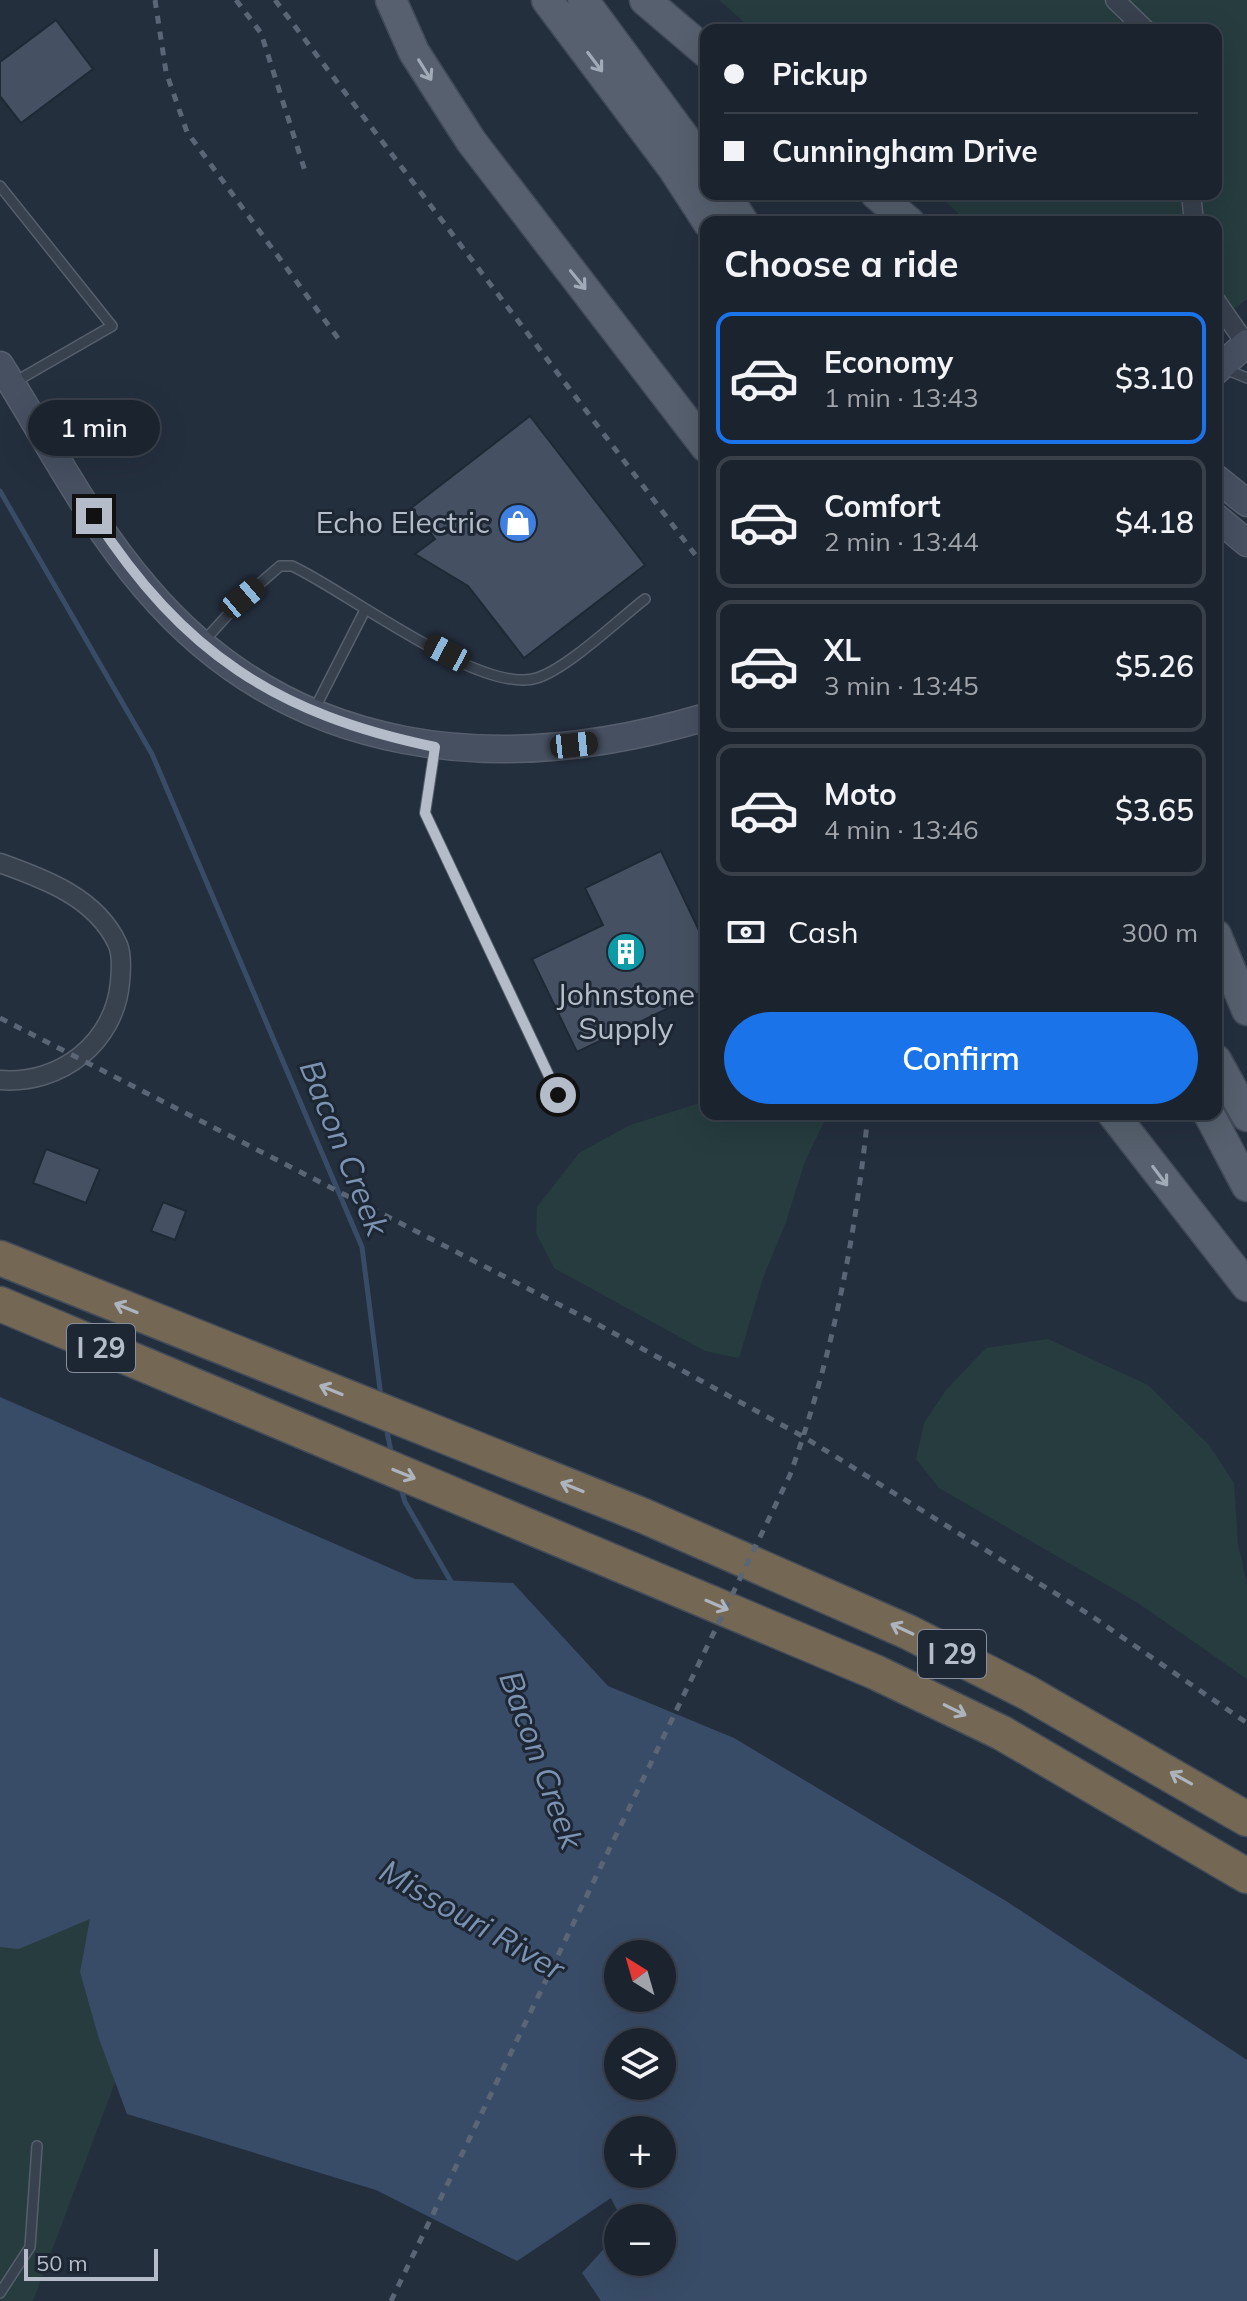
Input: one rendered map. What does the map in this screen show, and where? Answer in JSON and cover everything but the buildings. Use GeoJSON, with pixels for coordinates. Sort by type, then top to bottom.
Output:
{"type":"FeatureCollection","features":[{"type":"Feature","properties":{"kind":"highway","name":"I 29"},"geometry":{"type":"LineString","coordinates":[[0,1258],[644,1516],[908,1632],[1028,1693],[1247,1819]]}},
{"type":"Feature","properties":{"kind":"highway","name":"I 29"},"geometry":{"type":"LineString","coordinates":[[0,1304],[875,1672],[1002,1733],[1247,1876]]}},
{"type":"Feature","properties":{"kind":"main road"},"geometry":{"type":"LineString","coordinates":[[391,0],[414,52],[471,141],[700,439]]}},
{"type":"Feature","properties":{"kind":"main road"},"geometry":{"type":"LineString","coordinates":[[547,0],[673,168],[704,216]]}},
{"type":"Feature","properties":{"kind":"main road"},"geometry":{"type":"LineString","coordinates":[[583,0],[700,159]]}},
{"type":"Feature","properties":{"kind":"main road"},"geometry":{"type":"LineString","coordinates":[[645,0],[700,47]]}},
{"type":"Feature","properties":{"kind":"main road"},"geometry":{"type":"LineString","coordinates":[[883,200],[902,216]]}},
{"type":"Feature","properties":{"kind":"main road"},"geometry":{"type":"LineString","coordinates":[[1222,950],[1247,1010]]}},
{"type":"Feature","properties":{"kind":"main road"},"geometry":{"type":"LineString","coordinates":[[1222,1071],[1247,1116]]}},
{"type":"Feature","properties":{"kind":"main road"},"geometry":{"type":"LineString","coordinates":[[1118,1120],[1247,1286]]}},
{"type":"Feature","properties":{"kind":"main road"},"geometry":{"type":"LineString","coordinates":[[1212,1120],[1247,1186]]}},
{"type":"Feature","properties":{"kind":"street"},"geometry":{"type":"LineString","coordinates":[[1115,0],[1140,24]]}},
{"type":"Feature","properties":{"kind":"street"},"geometry":{"type":"LineString","coordinates":[[1222,310],[1246,344],[1222,365]]}},
{"type":"Feature","properties":{"kind":"street"},"geometry":{"type":"LineString","coordinates":[[6,374],[66,473],[135,574],[175,621],[202,643],[312,713],[358,729],[435,747],[539,749],[599,742],[700,718]]}},
{"type":"Feature","properties":{"kind":"street"},"geometry":{"type":"LineString","coordinates":[[1222,483],[1247,503]]}},
{"type":"Feature","properties":{"kind":"street"},"geometry":{"type":"LineString","coordinates":[[1222,522],[1247,543]]}},
{"type":"Feature","properties":{"kind":"street"},"geometry":{"type":"LineString","coordinates":[[0,863],[57,884],[101,919],[119,947],[121,978],[118,1005],[108,1028],[82,1059],[33,1076],[0,1080]]}},
{"type":"Feature","properties":{"kind":"lane"},"geometry":{"type":"LineString","coordinates":[[0,186],[112,326],[6,374]]}},
{"type":"Feature","properties":{"kind":"lane"},"geometry":{"type":"LineString","coordinates":[[1222,370],[1247,378]]}},
{"type":"Feature","properties":{"kind":"lane"},"geometry":{"type":"LineString","coordinates":[[202,643],[243,598],[280,566],[304,572],[364,612],[468,665],[525,680],[559,666],[645,599]]}},
{"type":"Feature","properties":{"kind":"lane"},"geometry":{"type":"LineString","coordinates":[[312,713],[364,612]]}},
{"type":"Feature","properties":{"kind":"lane"},"geometry":{"type":"LineString","coordinates":[[435,747],[425,813],[558,1095]]}},
{"type":"Feature","properties":{"kind":"lane"},"geometry":{"type":"LineString","coordinates":[[0,2293],[30,2247],[37,2146]]}},
{"type":"Feature","properties":{"kind":"green space"},"geometry":{"type":"Polygon","coordinates":[[[719,0],[1247,0],[1247,299],[1222,318],[1222,216],[961,216],[944,200],[1222,200],[1222,24],[746,24],[719,0]]]}},
{"type":"Feature","properties":{"kind":"green space"},"geometry":{"type":"Polygon","coordinates":[[[700,1103],[700,1120],[825,1120],[805,1161],[786,1222],[763,1278],[739,1358],[705,1351],[554,1268],[536,1233],[537,1207],[579,1153],[630,1125],[700,1103]]]}},
{"type":"Feature","properties":{"kind":"green space"},"geometry":{"type":"Polygon","coordinates":[[[1048,1339],[1148,1385],[1209,1445],[1234,1483],[1238,1544],[1247,1584],[1247,1679],[1138,1603],[939,1488],[916,1459],[924,1423],[946,1390],[986,1348],[1048,1339]]]}},
{"type":"Feature","properties":{"kind":"green space"},"geometry":{"type":"Polygon","coordinates":[[[0,1839],[174,1925],[33,2301],[0,2301],[0,1839]]]}},
{"type":"Feature","properties":{"kind":"water","name":"Missouri River"},"geometry":{"type":"Polygon","coordinates":[[[0,1397],[415,1579],[513,1583],[608,1686],[734,1738],[1006,1901],[1247,2060],[1247,2301],[601,2301],[582,2273],[604,2249],[604,2276],[676,2276],[676,2204],[614,2204],[611,2198],[517,2261],[376,2190],[127,2114],[99,2039],[80,1972],[90,1919],[19,1949],[0,1947],[0,1397]]]}},
{"type":"Feature","properties":{"kind":"waterway","name":"Bacon Creek"},"geometry":{"type":"LineString","coordinates":[[0,491],[152,754],[362,1247],[381,1397]]}},
{"type":"Feature","properties":{"kind":"waterway","name":"Bacon Creek"},"geometry":{"type":"LineString","coordinates":[[386,1427],[392,1456]]}},
{"type":"Feature","properties":{"kind":"waterway","name":"Bacon Creek"},"geometry":{"type":"LineString","coordinates":[[400,1485],[405,1502],[453,1585]]}},
{"type":"Feature","properties":{"kind":"railway"},"geometry":{"type":"LineString","coordinates":[[155,0],[166,72],[187,132],[340,341]]}},
{"type":"Feature","properties":{"kind":"railway"},"geometry":{"type":"LineString","coordinates":[[236,0],[261,33],[305,171]]}},
{"type":"Feature","properties":{"kind":"railway"},"geometry":{"type":"LineString","coordinates":[[275,0],[700,561]]}},
{"type":"Feature","properties":{"kind":"railway"},"geometry":{"type":"LineString","coordinates":[[0,1018],[597,1324],[804,1437],[1090,1615],[1247,1723]]}},
{"type":"Feature","properties":{"kind":"railway"},"geometry":{"type":"LineString","coordinates":[[391,2301],[790,1475],[818,1386],[840,1297],[867,1120]]}},
{"type":"Feature","properties":{"kind":"place","name":"Echo Electric"},"geometry":{"type":"Point","coordinates":[518,523]}},
{"type":"Feature","properties":{"kind":"place","name":"Johnstone Supply"},"geometry":{"type":"Point","coordinates":[626,952]}},
{"type":"Feature","properties":{"kind":"route"},"geometry":{"type":"LineString","coordinates":[[94,516],[144,587],[175,621],[218,657],[312,713],[358,729],[435,747],[425,813],[558,1095]]}}]}
